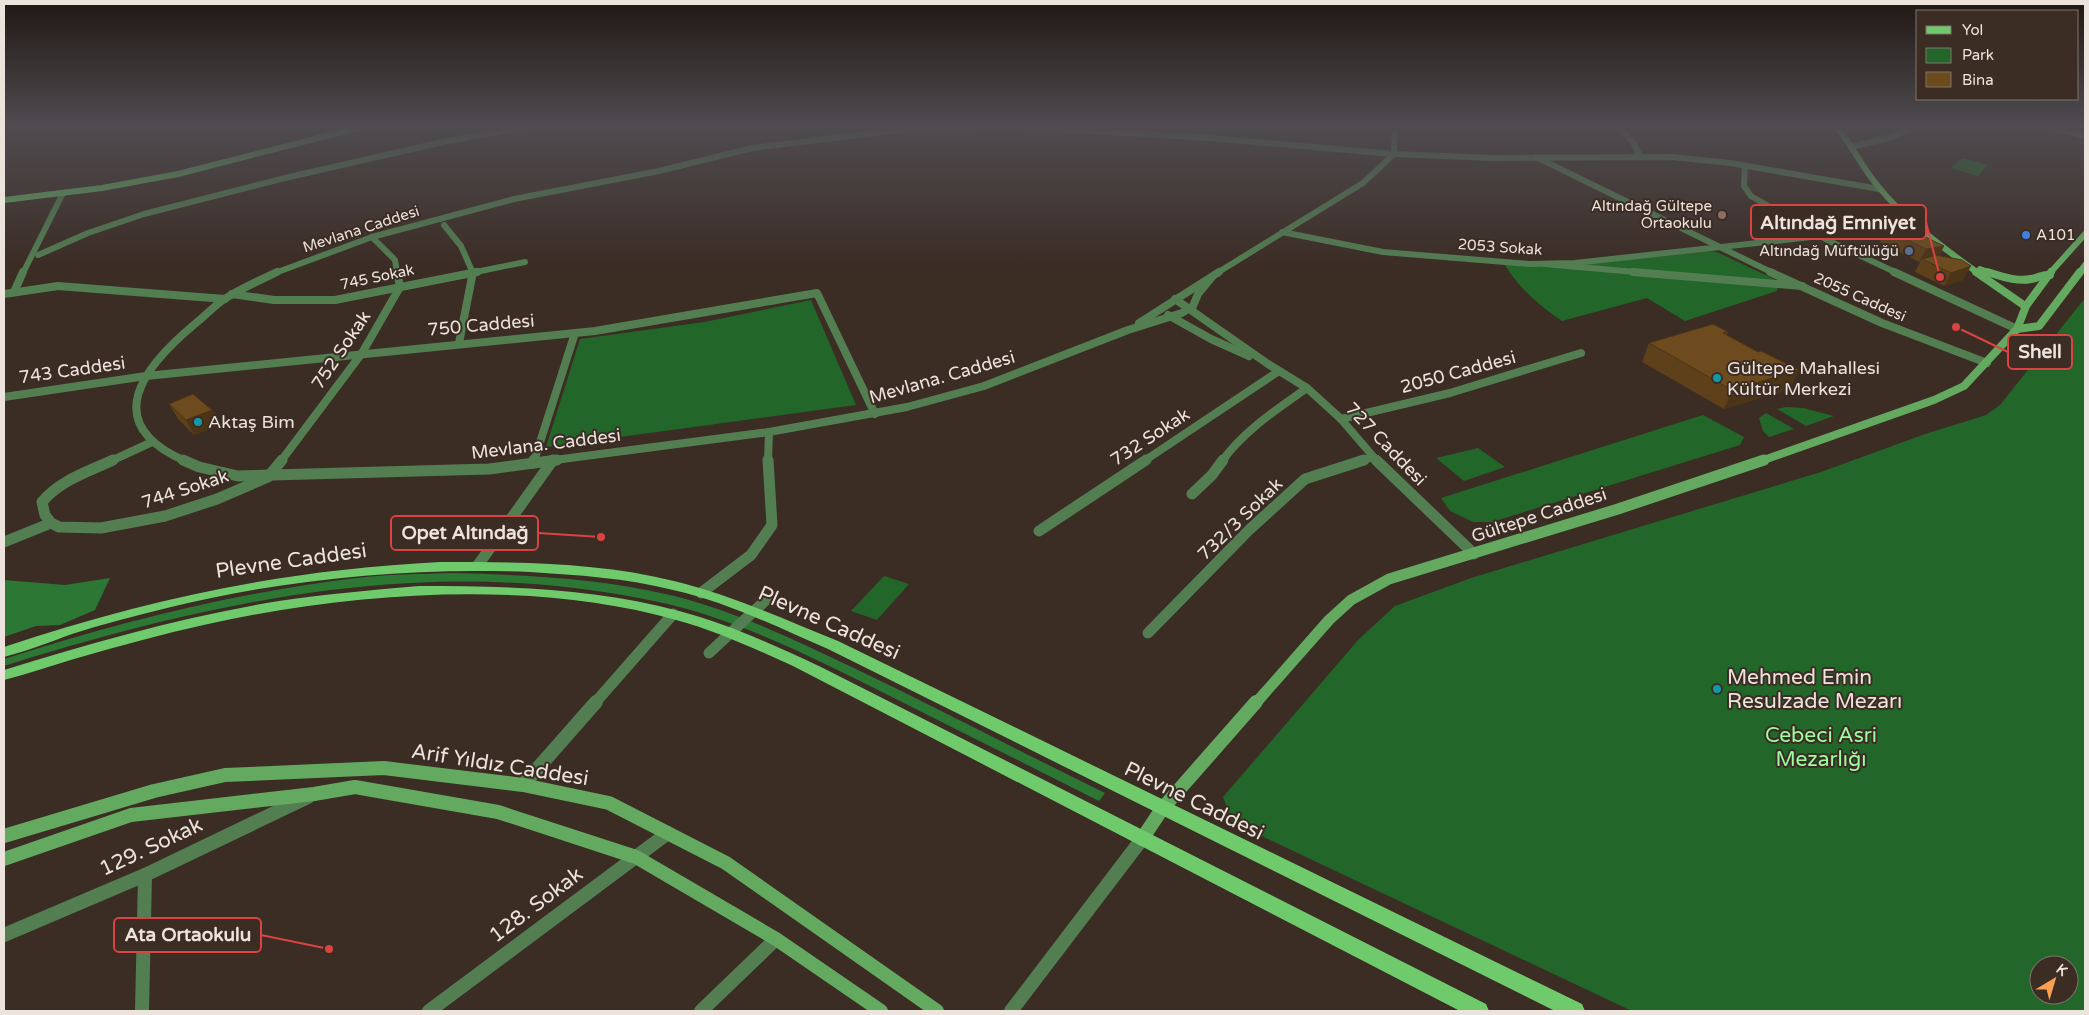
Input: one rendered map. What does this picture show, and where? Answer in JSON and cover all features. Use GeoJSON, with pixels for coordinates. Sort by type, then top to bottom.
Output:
{"type":"FeatureCollection","features":[{"type":"Feature","properties":{"kind":"main road"},"geometry":{"type":"LineString","coordinates":[[4,198],[160,173]]}},
{"type":"Feature","properties":{"kind":"main road"},"geometry":{"type":"LineString","coordinates":[[4,198],[63,193],[177,173]]}},
{"type":"Feature","properties":{"kind":"main road"},"geometry":{"type":"LineString","coordinates":[[1869,173],[1880,189],[1914,222],[2025,306]]}},
{"type":"Feature","properties":{"kind":"main road","name":"Gültepe Caddesi"},"geometry":{"type":"LineString","coordinates":[[1142,838],[1162,809],[1329,620],[1351,600],[1389,580],[1618,509],[1910,410],[1964,386],[2018,329],[2018,320],[2025,306],[2085,234]]}},
{"type":"Feature","properties":{"kind":"main road"},"geometry":{"type":"LineString","coordinates":[[1968,264],[1995,275],[2024,280],[2037,279],[2044,274],[2050,275]]}},
{"type":"Feature","properties":{"kind":"main road"},"geometry":{"type":"LineString","coordinates":[[2018,329],[2039,326],[2085,265]]}},
{"type":"Feature","properties":{"kind":"main road","name":"Plevne Caddesi"},"geometry":{"type":"LineString","coordinates":[[4,652],[113,617],[150,608],[294,579],[399,568],[478,565],[610,574],[675,586],[701,593],[777,621],[833,645],[1162,809],[1575,1011]]}},
{"type":"Feature","properties":{"kind":"main road"},"geometry":{"type":"LineString","coordinates":[[4,675],[91,647],[178,625],[298,603],[391,591],[477,590],[534,592],[610,600],[674,614],[713,626],[760,644],[810,668],[1479,1011]]}},
{"type":"Feature","properties":{"kind":"main road","name":"Arif Yıldız Caddesi"},"geometry":{"type":"LineString","coordinates":[[4,836],[154,792],[225,775],[384,768],[523,785],[610,803],[726,863],[938,1011]]}},
{"type":"Feature","properties":{"kind":"main road"},"geometry":{"type":"LineString","coordinates":[[4,859],[131,815],[314,794],[355,787],[498,812],[636,857],[776,939],[881,1011]]}},
{"type":"Feature","properties":{"kind":"street"},"geometry":{"type":"LineString","coordinates":[[38,255],[88,233],[144,214],[305,173]]}},
{"type":"Feature","properties":{"kind":"street","name":"Mevlana Caddesi"},"geometry":{"type":"LineString","coordinates":[[229,297],[284,268],[372,236],[520,198],[647,173]]}},
{"type":"Feature","properties":{"kind":"street","name":"Mevlana. Caddesi"},"geometry":{"type":"LineString","coordinates":[[1128,330],[1363,183],[1373,173]]}},
{"type":"Feature","properties":{"kind":"street","name":"2055 Caddesi"},"geometry":{"type":"LineString","coordinates":[[1567,173],[1717,247],[1882,323],[1987,363]]}},
{"type":"Feature","properties":{"kind":"street"},"geometry":{"type":"LineString","coordinates":[[1745,173],[1744,186],[1751,196],[1820,236],[2018,329]]}},
{"type":"Feature","properties":{"kind":"street","name":"Mevlana Caddesi"},"geometry":{"type":"LineString","coordinates":[[1788,173],[1880,189]]}},
{"type":"Feature","properties":{"kind":"street"},"geometry":{"type":"LineString","coordinates":[[14,292],[34,247],[63,193]]}},
{"type":"Feature","properties":{"kind":"street"},"geometry":{"type":"LineString","coordinates":[[444,225],[461,246],[473,271],[459,343]]}},
{"type":"Feature","properties":{"kind":"street","name":"2053 Sokak"},"geometry":{"type":"LineString","coordinates":[[1282,232],[1383,252],[1543,264],[1575,263],[1820,236]]}},
{"type":"Feature","properties":{"kind":"street"},"geometry":{"type":"LineString","coordinates":[[372,236],[394,260],[400,287]]}},
{"type":"Feature","properties":{"kind":"street","name":"745 Sokak"},"geometry":{"type":"LineString","coordinates":[[4,294],[58,286],[274,300],[335,300],[524,262]]}},
{"type":"Feature","properties":{"kind":"street"},"geometry":{"type":"LineString","coordinates":[[1543,264],[1802,286]]}},
{"type":"Feature","properties":{"kind":"street","name":"Mevlana. Caddesi"},"geometry":{"type":"LineString","coordinates":[[229,297],[175,340],[146,376],[138,390],[136,412],[140,424],[152,442],[169,454],[200,468],[238,476],[268,476],[489,469],[769,432],[875,414],[984,386],[1128,330],[1172,317],[1190,308],[1198,294],[1212,277]]}},
{"type":"Feature","properties":{"kind":"street","name":"752 Sokak"},"geometry":{"type":"LineString","coordinates":[[268,476],[296,443],[362,353],[400,287]]}},
{"type":"Feature","properties":{"kind":"street","name":"750 Caddesi"},"geometry":{"type":"LineString","coordinates":[[146,376],[459,343],[595,331],[817,293],[875,414]]}},
{"type":"Feature","properties":{"kind":"street","name":"727 Caddesi"},"geometry":{"type":"LineString","coordinates":[[1176,299],[1268,364],[1307,388],[1341,419],[1373,457],[1474,554]]}},
{"type":"Feature","properties":{"kind":"street","name":"727 Caddesi"},"geometry":{"type":"LineString","coordinates":[[1157,311],[1172,317],[1211,339],[1268,364]]}},
{"type":"Feature","properties":{"kind":"street"},"geometry":{"type":"LineString","coordinates":[[533,463],[575,332]]}},
{"type":"Feature","properties":{"kind":"street","name":"2050 Caddesi"},"geometry":{"type":"LineString","coordinates":[[1341,419],[1450,393],[1581,353]]}},
{"type":"Feature","properties":{"kind":"street","name":"732 Sokak"},"geometry":{"type":"LineString","coordinates":[[1039,531],[1279,371]]}},
{"type":"Feature","properties":{"kind":"street","name":"743 Caddesi"},"geometry":{"type":"LineString","coordinates":[[4,397],[146,376]]}},
{"type":"Feature","properties":{"kind":"street"},"geometry":{"type":"LineString","coordinates":[[1192,494],[1212,475],[1234,446],[1264,418],[1307,388]]}},
{"type":"Feature","properties":{"kind":"street"},"geometry":{"type":"LineString","coordinates":[[701,593],[751,555],[772,525],[768,456],[769,432]]}},
{"type":"Feature","properties":{"kind":"street"},"geometry":{"type":"LineString","coordinates":[[4,542],[51,523],[45,515],[42,502],[57,486],[152,442]]}},
{"type":"Feature","properties":{"kind":"street","name":"732/3 Sokak"},"geometry":{"type":"LineString","coordinates":[[1148,633],[1249,530],[1305,479],[1373,457]]}},
{"type":"Feature","properties":{"kind":"street"},"geometry":{"type":"LineString","coordinates":[[478,565],[553,460]]}},
{"type":"Feature","properties":{"kind":"street","name":"744 Sokak"},"geometry":{"type":"LineString","coordinates":[[51,523],[59,527],[101,528],[165,516],[217,499],[268,476]]}},
{"type":"Feature","properties":{"kind":"street"},"geometry":{"type":"LineString","coordinates":[[709,654],[766,599]]}},
{"type":"Feature","properties":{"kind":"street"},"geometry":{"type":"LineString","coordinates":[[523,785],[674,614]]}},
{"type":"Feature","properties":{"kind":"street","name":"129. Sokak"},"geometry":{"type":"LineString","coordinates":[[4,935],[145,875],[314,794]]}},
{"type":"Feature","properties":{"kind":"street","name":"128. Sokak"},"geometry":{"type":"LineString","coordinates":[[429,1011],[668,833]]}},
{"type":"Feature","properties":{"kind":"street"},"geometry":{"type":"LineString","coordinates":[[1011,1011],[1142,838]]}},
{"type":"Feature","properties":{"kind":"street"},"geometry":{"type":"LineString","coordinates":[[142,1011],[145,875]]}},
{"type":"Feature","properties":{"kind":"street"},"geometry":{"type":"LineString","coordinates":[[701,1011],[776,939]]}},
{"type":"Feature","properties":{"kind":"green space"},"geometry":{"type":"Polygon","coordinates":[[[1711,251],[1774,279],[1779,284],[1777,291],[1685,321],[1647,298],[1562,321],[1530,296],[1505,265],[1567,266],[1711,251]]]}},
{"type":"Feature","properties":{"kind":"green space","name":"Cebeci Asri Mezarlığı"},"geometry":{"type":"Polygon","coordinates":[[[2085,298],[2085,1011],[1632,1011],[1232,822],[1223,797],[1359,639],[1395,606],[1471,578],[1821,472],[1925,434],[1986,415],[2000,405],[2085,298]]]}},
{"type":"Feature","properties":{"kind":"green space"},"geometry":{"type":"Polygon","coordinates":[[[811,300],[856,405],[546,447],[580,339],[704,322],[811,300]]]}},
{"type":"Feature","properties":{"kind":"green space"},"geometry":{"type":"Polygon","coordinates":[[[1786,407],[1803,408],[1834,416],[1806,426],[1777,409],[1786,407]]]}},
{"type":"Feature","properties":{"kind":"green space"},"geometry":{"type":"Polygon","coordinates":[[[1766,413],[1794,429],[1769,437],[1763,431],[1759,418],[1766,413]]]}},
{"type":"Feature","properties":{"kind":"green space"},"geometry":{"type":"Polygon","coordinates":[[[1703,415],[1744,437],[1740,445],[1492,522],[1473,522],[1450,511],[1441,498],[1703,415]]]}},
{"type":"Feature","properties":{"kind":"green space"},"geometry":{"type":"Polygon","coordinates":[[[1478,448],[1505,467],[1464,481],[1436,458],[1478,448]]]}},
{"type":"Feature","properties":{"kind":"green space"},"geometry":{"type":"Polygon","coordinates":[[[452,573],[534,576],[589,581],[643,589],[719,609],[835,659],[1105,793],[1099,801],[824,663],[731,623],[655,601],[566,587],[494,582],[423,582],[281,597],[211,610],[142,627],[4,666],[4,659],[48,645],[138,620],[228,599],[273,590],[365,577],[452,573]]]}},
{"type":"Feature","properties":{"kind":"green space"},"geometry":{"type":"Polygon","coordinates":[[[884,576],[909,584],[877,620],[851,611],[884,576]]]}},
{"type":"Feature","properties":{"kind":"green space"},"geometry":{"type":"Polygon","coordinates":[[[110,578],[95,610],[60,625],[36,626],[4,637],[4,580],[65,585],[110,578]]]}},
{"type":"Feature","properties":{"kind":"building"},"geometry":{"type":"Polygon","coordinates":[[[1905,227],[1944,246],[1926,249],[1886,229],[1905,227]]]}},
{"type":"Feature","properties":{"kind":"building"},"geometry":{"type":"Polygon","coordinates":[[[1936,255],[1962,260],[1971,266],[1951,273],[1922,259],[1936,255]]]}},
{"type":"Feature","properties":{"kind":"building"},"geometry":{"type":"Polygon","coordinates":[[[1713,324],[1728,332],[1723,333],[1758,352],[1761,351],[1799,370],[1732,390],[1649,343],[1713,324]]]}},
{"type":"Feature","properties":{"kind":"building"},"geometry":{"type":"Polygon","coordinates":[[[193,394],[212,410],[186,420],[169,404],[193,394]]]}},
{"type":"Feature","properties":{"kind":"place","name":"Altındağ Gültepe Ortaokulu"},"geometry":{"type":"Point","coordinates":[1722,215]}},
{"type":"Feature","properties":{"kind":"place","name":"A101"},"geometry":{"type":"Point","coordinates":[2026,235]}},
{"type":"Feature","properties":{"kind":"place","name":"Altındağ Müftülüğü"},"geometry":{"type":"Point","coordinates":[1909,251]}},
{"type":"Feature","properties":{"kind":"place","name":"Altındağ Emniyet"},"geometry":{"type":"Point","coordinates":[1940,277]}},
{"type":"Feature","properties":{"kind":"place","name":"Shell"},"geometry":{"type":"Point","coordinates":[1956,327]}},
{"type":"Feature","properties":{"kind":"place","name":"Gültepe Mahallesi Kültür Merkezi"},"geometry":{"type":"Point","coordinates":[1717,378]}},
{"type":"Feature","properties":{"kind":"place","name":"Aktaş Bim"},"geometry":{"type":"Point","coordinates":[198,422]}},
{"type":"Feature","properties":{"kind":"place","name":"Opet Altındağ"},"geometry":{"type":"Point","coordinates":[601,537]}},
{"type":"Feature","properties":{"kind":"place","name":"Mehmed Emin Resulzade Mezarı"},"geometry":{"type":"Point","coordinates":[1717,689]}},
{"type":"Feature","properties":{"kind":"place","name":"Ata Ortaokulu"},"geometry":{"type":"Point","coordinates":[329,949]}}]}
